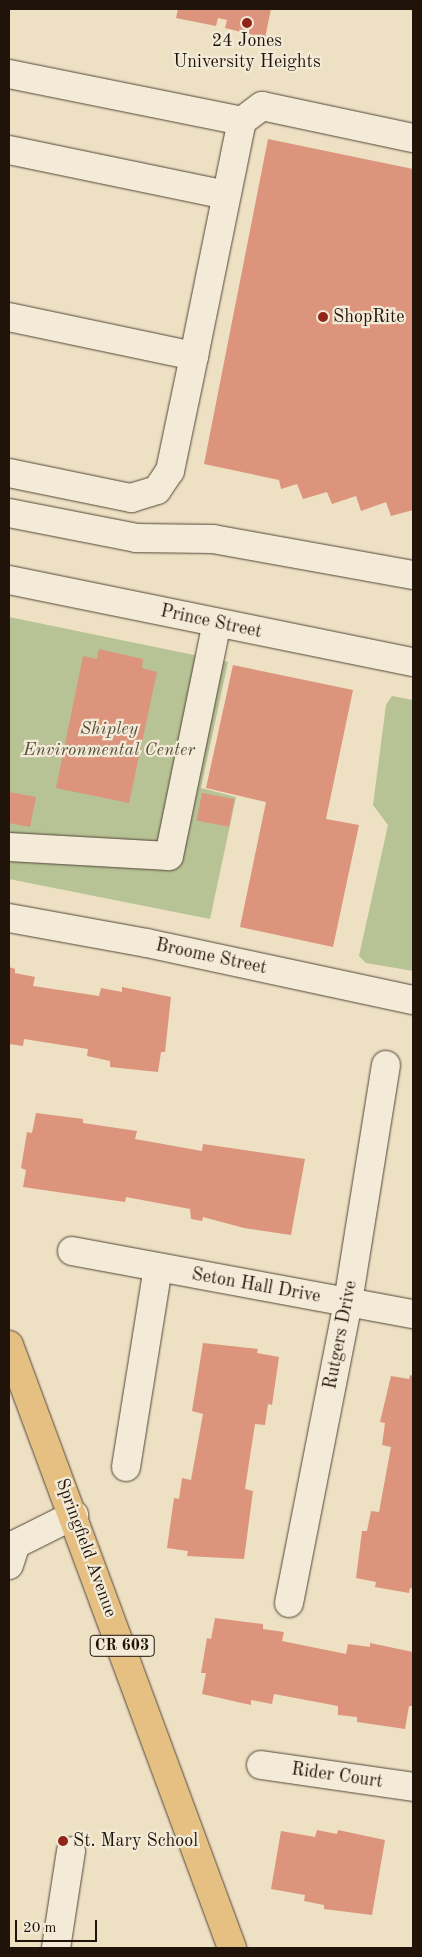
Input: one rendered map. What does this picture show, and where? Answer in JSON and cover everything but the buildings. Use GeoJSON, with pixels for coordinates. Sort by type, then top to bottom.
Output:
{"type":"FeatureCollection","features":[{"type":"Feature","properties":{"kind":"main road","name":"Springfield Avenue"},"geometry":{"type":"LineString","coordinates":[[9,1346],[14,1372],[74,1515],[232,1948]]}},
{"type":"Feature","properties":{"kind":"street"},"geometry":{"type":"LineString","coordinates":[[9,74],[242,121]]}},
{"type":"Feature","properties":{"kind":"street"},"geometry":{"type":"LineString","coordinates":[[9,473],[131,498],[157,490],[170,471],[242,121],[262,106],[413,138]]}},
{"type":"Feature","properties":{"kind":"street"},"geometry":{"type":"LineString","coordinates":[[9,150],[226,195]]}},
{"type":"Feature","properties":{"kind":"street"},"geometry":{"type":"LineString","coordinates":[[9,317],[194,356]]}},
{"type":"Feature","properties":{"kind":"street"},"geometry":{"type":"LineString","coordinates":[[9,512],[136,538],[213,539],[413,575]]}},
{"type":"Feature","properties":{"kind":"street","name":"Prince Street"},"geometry":{"type":"LineString","coordinates":[[9,580],[413,662]]}},
{"type":"Feature","properties":{"kind":"street"},"geometry":{"type":"LineString","coordinates":[[9,847],[169,856],[216,623]]}},
{"type":"Feature","properties":{"kind":"street","name":"Broome Street"},"geometry":{"type":"LineString","coordinates":[[9,918],[148,943],[413,1000]]}},
{"type":"Feature","properties":{"kind":"street","name":"Rutgers Drive"},"geometry":{"type":"LineString","coordinates":[[289,1603],[348,1302],[386,1066]]}},
{"type":"Feature","properties":{"kind":"street","name":"Seton Hall Drive"},"geometry":{"type":"LineString","coordinates":[[72,1251],[413,1314]]}},
{"type":"Feature","properties":{"kind":"street"},"geometry":{"type":"LineString","coordinates":[[126,1467],[158,1268]]}},
{"type":"Feature","properties":{"kind":"street"},"geometry":{"type":"LineString","coordinates":[[9,1565],[16,1544],[74,1515]]}},
{"type":"Feature","properties":{"kind":"street","name":"Rider Court"},"geometry":{"type":"LineString","coordinates":[[261,1765],[413,1787]]}},
{"type":"Feature","properties":{"kind":"street"},"geometry":{"type":"LineString","coordinates":[[56,1948],[71,1851]]}},
{"type":"Feature","properties":{"kind":"green space","name":"Shipley Environmental Center"},"geometry":{"type":"Polygon","coordinates":[[[9,617],[228,662],[201,788],[236,797],[210,919],[9,879],[9,617]]]}},
{"type":"Feature","properties":{"kind":"green space"},"geometry":{"type":"Polygon","coordinates":[[[392,696],[413,700],[413,971],[366,963],[359,956],[388,825],[373,805],[386,705],[392,696]]]}},
{"type":"Feature","properties":{"kind":"place","name":"24 Jones University Heights"},"geometry":{"type":"Point","coordinates":[247,23]}},
{"type":"Feature","properties":{"kind":"place","name":"ShopRite"},"geometry":{"type":"Point","coordinates":[323,317]}},
{"type":"Feature","properties":{"kind":"place","name":"St. Mary School"},"geometry":{"type":"Point","coordinates":[63,1841]}}]}
